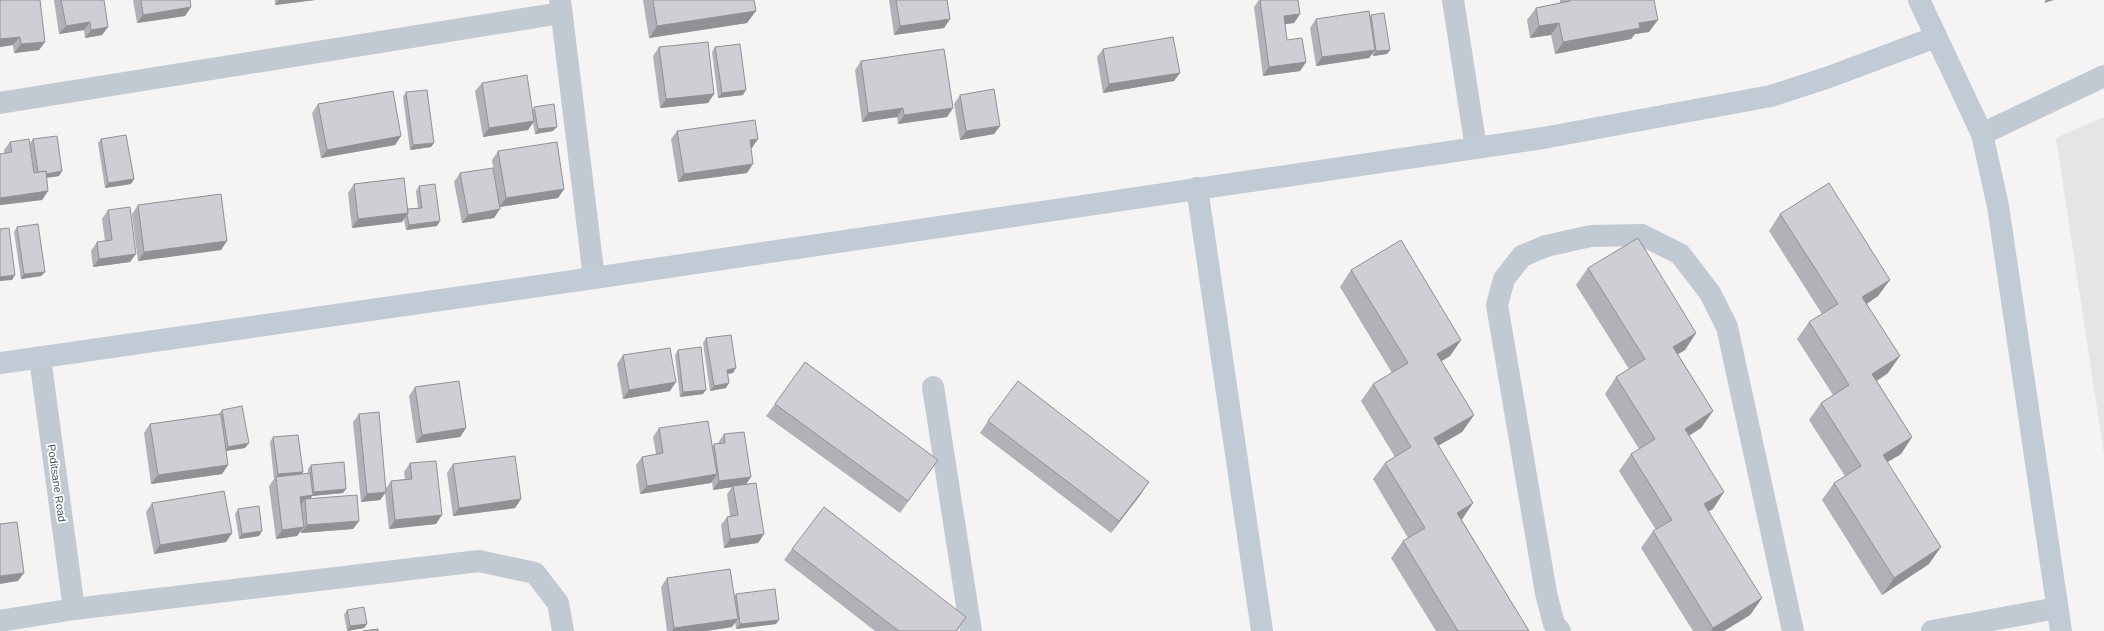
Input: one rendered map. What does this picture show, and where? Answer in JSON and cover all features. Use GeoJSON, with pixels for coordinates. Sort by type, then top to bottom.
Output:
{"type":"FeatureCollection","features":[{"type":"Feature","properties":{"kind":"street"},"geometry":{"type":"LineString","coordinates":[[1453,0],[1476,148]]}},
{"type":"Feature","properties":{"kind":"street"},"geometry":{"type":"LineString","coordinates":[[1919,0],[1982,134],[1998,206],[2061,631]]}},
{"type":"Feature","properties":{"kind":"street"},"geometry":{"type":"LineString","coordinates":[[0,103],[560,7],[594,278]]}},
{"type":"Feature","properties":{"kind":"street"},"geometry":{"type":"LineString","coordinates":[[0,363],[594,278],[1544,138],[1771,96],[1829,77],[1936,37]]}},
{"type":"Feature","properties":{"kind":"street"},"geometry":{"type":"LineString","coordinates":[[1982,134],[2104,76]]}},
{"type":"Feature","properties":{"kind":"street"},"geometry":{"type":"LineString","coordinates":[[1197,188],[1262,631]]}},
{"type":"Feature","properties":{"kind":"street"},"geometry":{"type":"LineString","coordinates":[[1560,631],[1554,624],[1546,593],[1497,305],[1504,279],[1522,256],[1546,246],[1591,236],[1642,234],[1680,254],[1710,293],[1726,327],[1793,631]]}},
{"type":"Feature","properties":{"kind":"street","name":"Poditsane Road"},"geometry":{"type":"LineString","coordinates":[[40,358],[74,609]]}},
{"type":"Feature","properties":{"kind":"street"},"geometry":{"type":"LineString","coordinates":[[933,387],[971,631]]}},
{"type":"Feature","properties":{"kind":"street"},"geometry":{"type":"LineString","coordinates":[[0,621],[74,609],[479,561],[535,573],[558,603],[563,631]]}},
{"type":"Feature","properties":{"kind":"street"},"geometry":{"type":"LineString","coordinates":[[1932,631],[2057,608]]}},
{"type":"Feature","properties":{"kind":"shaded area"},"geometry":{"type":"Polygon","coordinates":[[[2104,117],[2104,454],[2056,138],[2104,117]]]}},
{"type":"Feature","properties":{"kind":"building"},"geometry":{"type":"Polygon","coordinates":[[[0,0],[40,0],[45,42],[21,44],[20,37],[0,39],[0,0]]]}},
{"type":"Feature","properties":{"kind":"building"},"geometry":{"type":"Polygon","coordinates":[[[61,0],[104,0],[108,27],[91,30],[90,22],[66,26],[61,0]]]}},
{"type":"Feature","properties":{"kind":"building"},"geometry":{"type":"Polygon","coordinates":[[[141,0],[190,0],[191,7],[143,15],[141,0]]]}},
{"type":"Feature","properties":{"kind":"building"},"geometry":{"type":"Polygon","coordinates":[[[653,0],[754,0],[756,11],[657,26],[653,0]]]}},
{"type":"Feature","properties":{"kind":"building"},"geometry":{"type":"Polygon","coordinates":[[[896,0],[947,0],[950,19],[900,26],[896,0]]]}},
{"type":"Feature","properties":{"kind":"building"},"geometry":{"type":"Polygon","coordinates":[[[1260,0],[1298,0],[1300,14],[1284,16],[1287,40],[1302,38],[1306,62],[1269,67],[1260,0]]]}},
{"type":"Feature","properties":{"kind":"building"},"geometry":{"type":"Polygon","coordinates":[[[1570,0],[1654,0],[1658,20],[1639,23],[1640,28],[1563,42],[1559,23],[1539,26],[1536,8],[1570,0]]]}},
{"type":"Feature","properties":{"kind":"building"},"geometry":{"type":"Polygon","coordinates":[[[1369,11],[1375,50],[1322,57],[1316,19],[1369,11]]]}},
{"type":"Feature","properties":{"kind":"building"},"geometry":{"type":"Polygon","coordinates":[[[1384,13],[1390,50],[1376,51],[1371,15],[1384,13]]]}},
{"type":"Feature","properties":{"kind":"building"},"geometry":{"type":"Polygon","coordinates":[[[1173,37],[1180,73],[1109,84],[1103,49],[1173,37]]]}},
{"type":"Feature","properties":{"kind":"building"},"geometry":{"type":"Polygon","coordinates":[[[708,42],[714,94],[666,99],[659,47],[708,42]]]}},
{"type":"Feature","properties":{"kind":"building"},"geometry":{"type":"Polygon","coordinates":[[[740,44],[746,90],[722,93],[715,47],[740,44]]]}},
{"type":"Feature","properties":{"kind":"building"},"geometry":{"type":"Polygon","coordinates":[[[944,49],[953,108],[904,115],[903,108],[868,113],[861,61],[944,49]]]}},
{"type":"Feature","properties":{"kind":"building"},"geometry":{"type":"Polygon","coordinates":[[[527,75],[534,121],[489,128],[482,83],[527,75]]]}},
{"type":"Feature","properties":{"kind":"building"},"geometry":{"type":"Polygon","coordinates":[[[994,89],[1000,126],[966,131],[960,95],[994,89]]]}},
{"type":"Feature","properties":{"kind":"building"},"geometry":{"type":"Polygon","coordinates":[[[427,90],[434,143],[413,145],[406,92],[427,90]]]}},
{"type":"Feature","properties":{"kind":"building"},"geometry":{"type":"Polygon","coordinates":[[[393,91],[401,136],[327,150],[318,104],[393,91]]]}},
{"type":"Feature","properties":{"kind":"building"},"geometry":{"type":"Polygon","coordinates":[[[554,104],[557,127],[538,129],[534,107],[554,104]]]}},
{"type":"Feature","properties":{"kind":"building"},"geometry":{"type":"Polygon","coordinates":[[[755,120],[758,139],[750,140],[753,164],[684,174],[677,131],[755,120]]]}},
{"type":"Feature","properties":{"kind":"building"},"geometry":{"type":"Polygon","coordinates":[[[126,135],[134,179],[108,183],[101,139],[126,135]]]}},
{"type":"Feature","properties":{"kind":"building"},"geometry":{"type":"Polygon","coordinates":[[[57,136],[62,171],[46,174],[46,171],[38,172],[33,139],[57,136]]]}},
{"type":"Feature","properties":{"kind":"building"},"geometry":{"type":"Polygon","coordinates":[[[29,139],[34,173],[46,171],[48,191],[0,198],[0,154],[12,152],[10,142],[29,139]]]}},
{"type":"Feature","properties":{"kind":"building"},"geometry":{"type":"Polygon","coordinates":[[[557,142],[564,189],[506,198],[498,151],[557,142]]]}},
{"type":"Feature","properties":{"kind":"building"},"geometry":{"type":"Polygon","coordinates":[[[493,168],[500,209],[468,215],[460,173],[493,168]]]}},
{"type":"Feature","properties":{"kind":"building"},"geometry":{"type":"Polygon","coordinates":[[[404,178],[408,213],[358,219],[354,184],[404,178]]]}},
{"type":"Feature","properties":{"kind":"building"},"geometry":{"type":"Polygon","coordinates":[[[1829,183],[1890,280],[1862,297],[1900,356],[1872,374],[1912,437],[1883,455],[1941,547],[1894,578],[1834,483],[1861,466],[1821,403],[1849,385],[1809,322],[1838,304],[1780,214],[1829,183]]]}},
{"type":"Feature","properties":{"kind":"building"},"geometry":{"type":"Polygon","coordinates":[[[435,184],[440,221],[409,225],[407,215],[408,209],[422,208],[419,186],[435,184]]]}},
{"type":"Feature","properties":{"kind":"building"},"geometry":{"type":"Polygon","coordinates":[[[221,194],[227,241],[144,252],[138,205],[221,194]]]}},
{"type":"Feature","properties":{"kind":"building"},"geometry":{"type":"Polygon","coordinates":[[[130,207],[136,254],[99,259],[97,242],[112,240],[108,210],[130,207]]]}},
{"type":"Feature","properties":{"kind":"building"},"geometry":{"type":"Polygon","coordinates":[[[38,224],[45,272],[24,274],[17,227],[38,224]]]}},
{"type":"Feature","properties":{"kind":"building"},"geometry":{"type":"Polygon","coordinates":[[[9,228],[15,275],[0,277],[0,229],[9,228]]]}},
{"type":"Feature","properties":{"kind":"building"},"geometry":{"type":"Polygon","coordinates":[[[1638,238],[1696,333],[1673,347],[1713,411],[1685,429],[1724,492],[1704,504],[1762,598],[1713,628],[1653,531],[1672,520],[1631,454],[1655,439],[1616,377],[1645,359],[1588,268],[1638,238]]]}},
{"type":"Feature","properties":{"kind":"building"},"geometry":{"type":"Polygon","coordinates":[[[1401,240],[1461,340],[1437,354],[1474,415],[1434,438],[1473,503],[1457,513],[1529,631],[1458,631],[1403,541],[1425,528],[1385,463],[1411,447],[1373,384],[1408,363],[1351,270],[1401,240]]]}},
{"type":"Feature","properties":{"kind":"building"},"geometry":{"type":"Polygon","coordinates":[[[731,335],[736,368],[727,370],[729,383],[714,386],[706,338],[731,335]]]}},
{"type":"Feature","properties":{"kind":"building"},"geometry":{"type":"Polygon","coordinates":[[[701,347],[706,390],[683,392],[678,350],[701,347]]]}},
{"type":"Feature","properties":{"kind":"building"},"geometry":{"type":"Polygon","coordinates":[[[670,348],[676,382],[629,390],[623,355],[670,348]]]}},
{"type":"Feature","properties":{"kind":"building"},"geometry":{"type":"Polygon","coordinates":[[[805,362],[938,460],[908,501],[775,404],[805,362]]]}},
{"type":"Feature","properties":{"kind":"building"},"geometry":{"type":"Polygon","coordinates":[[[459,381],[466,428],[422,435],[415,387],[459,381]]]}},
{"type":"Feature","properties":{"kind":"building"},"geometry":{"type":"Polygon","coordinates":[[[1018,381],[1149,482],[1119,521],[988,421],[1018,381]]]}},
{"type":"Feature","properties":{"kind":"building"},"geometry":{"type":"Polygon","coordinates":[[[242,406],[249,443],[228,447],[222,410],[242,406]]]}},
{"type":"Feature","properties":{"kind":"building"},"geometry":{"type":"Polygon","coordinates":[[[379,412],[386,492],[367,494],[359,414],[379,412]]]}},
{"type":"Feature","properties":{"kind":"building"},"geometry":{"type":"Polygon","coordinates":[[[221,414],[228,465],[158,475],[150,424],[221,414]]]}},
{"type":"Feature","properties":{"kind":"building"},"geometry":{"type":"Polygon","coordinates":[[[708,421],[717,474],[647,486],[642,457],[663,453],[659,428],[708,421]]]}},
{"type":"Feature","properties":{"kind":"building"},"geometry":{"type":"Polygon","coordinates":[[[744,432],[751,477],[719,481],[714,444],[725,443],[724,434],[744,432]]]}},
{"type":"Feature","properties":{"kind":"building"},"geometry":{"type":"Polygon","coordinates":[[[298,435],[303,472],[278,474],[273,437],[298,435]]]}},
{"type":"Feature","properties":{"kind":"building"},"geometry":{"type":"Polygon","coordinates":[[[515,456],[521,499],[459,508],[453,464],[515,456]]]}},
{"type":"Feature","properties":{"kind":"building"},"geometry":{"type":"Polygon","coordinates":[[[436,461],[442,515],[395,520],[391,481],[412,479],[410,463],[436,461]]]}},
{"type":"Feature","properties":{"kind":"building"},"geometry":{"type":"Polygon","coordinates":[[[344,462],[346,489],[314,492],[311,465],[344,462]]]}},
{"type":"Feature","properties":{"kind":"building"},"geometry":{"type":"Polygon","coordinates":[[[310,473],[313,495],[300,497],[304,527],[282,530],[276,477],[310,473]]]}},
{"type":"Feature","properties":{"kind":"building"},"geometry":{"type":"Polygon","coordinates":[[[756,483],[764,534],[730,539],[727,517],[738,515],[733,486],[756,483]]]}},
{"type":"Feature","properties":{"kind":"building"},"geometry":{"type":"Polygon","coordinates":[[[224,491],[232,533],[160,545],[152,503],[224,491]]]}},
{"type":"Feature","properties":{"kind":"building"},"geometry":{"type":"Polygon","coordinates":[[[357,495],[359,521],[307,525],[305,499],[357,495]]]}},
{"type":"Feature","properties":{"kind":"building"},"geometry":{"type":"Polygon","coordinates":[[[259,506],[262,531],[242,534],[238,509],[259,506]]]}},
{"type":"Feature","properties":{"kind":"building"},"geometry":{"type":"Polygon","coordinates":[[[824,507],[966,617],[956,631],[899,631],[792,549],[824,507]]]}},
{"type":"Feature","properties":{"kind":"building"},"geometry":{"type":"Polygon","coordinates":[[[17,522],[24,573],[0,576],[0,524],[17,522]]]}},
{"type":"Feature","properties":{"kind":"building"},"geometry":{"type":"Polygon","coordinates":[[[730,569],[738,619],[674,628],[667,578],[730,569]]]}},
{"type":"Feature","properties":{"kind":"building"},"geometry":{"type":"Polygon","coordinates":[[[775,589],[779,620],[740,624],[736,594],[775,589]]]}},
{"type":"Feature","properties":{"kind":"building"},"geometry":{"type":"Polygon","coordinates":[[[364,607],[367,624],[350,626],[347,610],[364,607]]]}},
{"type":"Feature","properties":{"kind":"building"},"geometry":{"type":"Polygon","coordinates":[[[378,629],[378,631],[363,631],[378,629]]]}}]}
